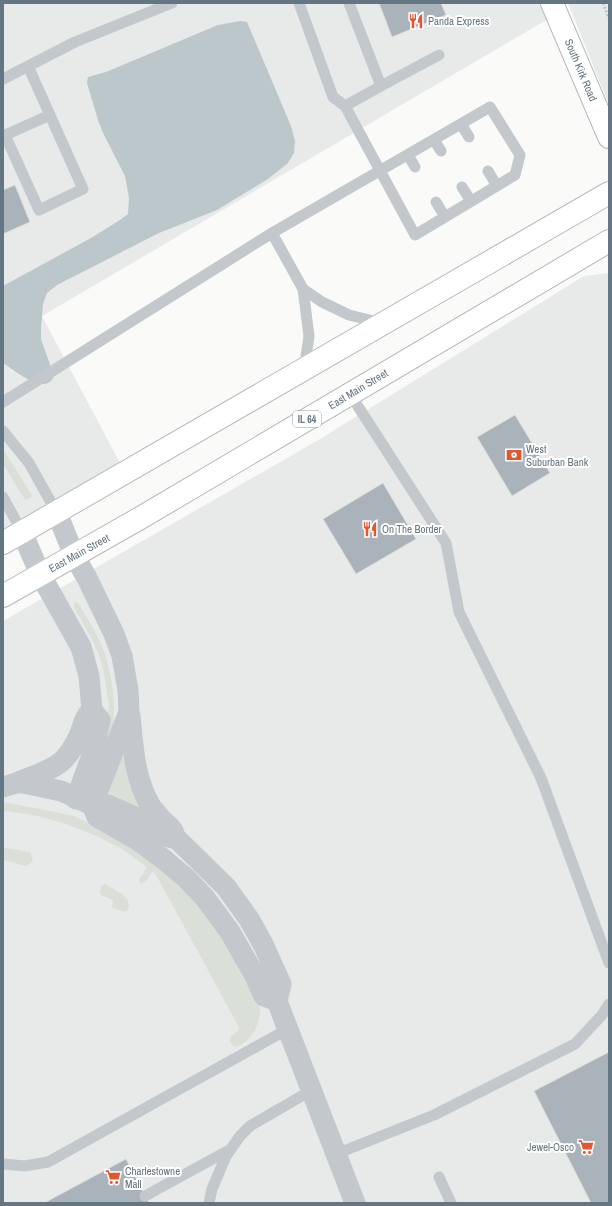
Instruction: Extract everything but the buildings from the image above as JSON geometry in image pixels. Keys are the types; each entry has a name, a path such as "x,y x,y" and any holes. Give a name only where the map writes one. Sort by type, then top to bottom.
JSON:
{"main road":[{"name":"South Kirk Road","path":"552,3 609,137"},
{"path":"12,538 609,193"},
{"name":"East Main Street","path":"3,596 142,517 609,241"}],"street":[{"path":"57,512 74,555 88,580 114,634 119,648 126,674 134,756 138,777 144,793 151,807 173,830 177,839 226,887 249,918 263,944 281,984 277,1001 355,1203"},
{"path":"12,538 40,574 81,647 89,676 92,710 100,720 84,802"},
{"path":"10,785 50,768 62,761 72,749 86,716 92,710"},
{"path":"84,802 129,712"},
{"path":"10,785 61,791 84,802 108,804 135,817 169,837 177,839"},
{"path":"84,802 97,817 139,841 186,878 205,898 230,932 254,974 264,996 277,1001"}],"lane":[{"path":"3,79 75,42 172,3"},
{"path":"3,402 272,234 380,171 434,140 490,107 520,155 515,175 415,235 380,171 345,106 333,97 299,3"},
{"path":"349,3 381,86"},
{"path":"345,106 439,55"},
{"path":"28,66 50,115 83,189 39,210 4,136 50,115"},
{"path":"461,124 469,137"},
{"path":"434,140 441,151"},
{"path":"408,155 415,167"},
{"path":"488,171 497,186"},
{"path":"462,187 471,201"},
{"path":"436,202 445,217"},
{"path":"272,234 303,289 309,336 304,370"},
{"path":"303,289 322,302 349,315 384,323"},
{"path":"350,394 446,543 459,612 541,778 609,963"},
{"path":"3,431 29,463 57,512"},
{"path":"3,497 12,538"},
{"path":"336,1154 434,1115 575,1044 602,1015 609,1004"},
{"path":"3,1164 25,1166 48,1162 288,1029"},
{"path":"209,1203 212,1189 226,1156 240,1136 250,1126 312,1090"},
{"path":"145,1196 231,1149"},
{"path":"439,1177 451,1203"}],"path":[{"path":"602,3 609,19"}],"shaded area":[{"path":"3,3 541,3 548,19 42,316 121,465 3,531"},
{"path":"568,3 609,3 609,105"},
{"path":"241,21 247,22 291,126 295,141 294,153 288,163 268,179 217,210 159,233 57,285 47,293 43,304 41,329 41,339 54,376 51,381 46,384 40,384 33,382 19,374 3,363 3,286 91,238 128,214 129,198 125,176 98,120 87,83 88,77 106,72 218,25"},
{"name":"Charlestowne Mall","path":"609,273 609,1203 3,1203 3,621 320,439 584,276"},
{"path":"3,449 32,496 26,500 3,464"},
{"path":"76,602 101,643 109,669 113,690 114,712 107,757 109,704 102,663 93,641 74,607"},
{"path":"120,752 126,758 152,818 106,797"},
{"path":"3,802 74,816 101,829 175,876 212,918 256,997 260,1007 260,1015 254,1032 250,1037 236,1047 233,1046 230,1041 230,1037 240,1029 155,873 152,872 147,880 141,884 139,879 147,868 122,849 94,835 49,819 34,815 3,811"},
{"path":"5,848 30,852 33,860 25,866 4,860 3,849"},
{"path":"105,884 127,899 129,907 126,912 112,908 113,900 101,895 100,891 102,885"}],"place":[{"name":"Panda Express","path":"416,21"},
{"name":"West Suburban Bank","path":"514,455"},
{"name":"On The Border","path":"370,529"},
{"name":"Jewel-Osco","path":"586,1147"},
{"name":"Charlestowne Mall","path":"113,1177"}]}
